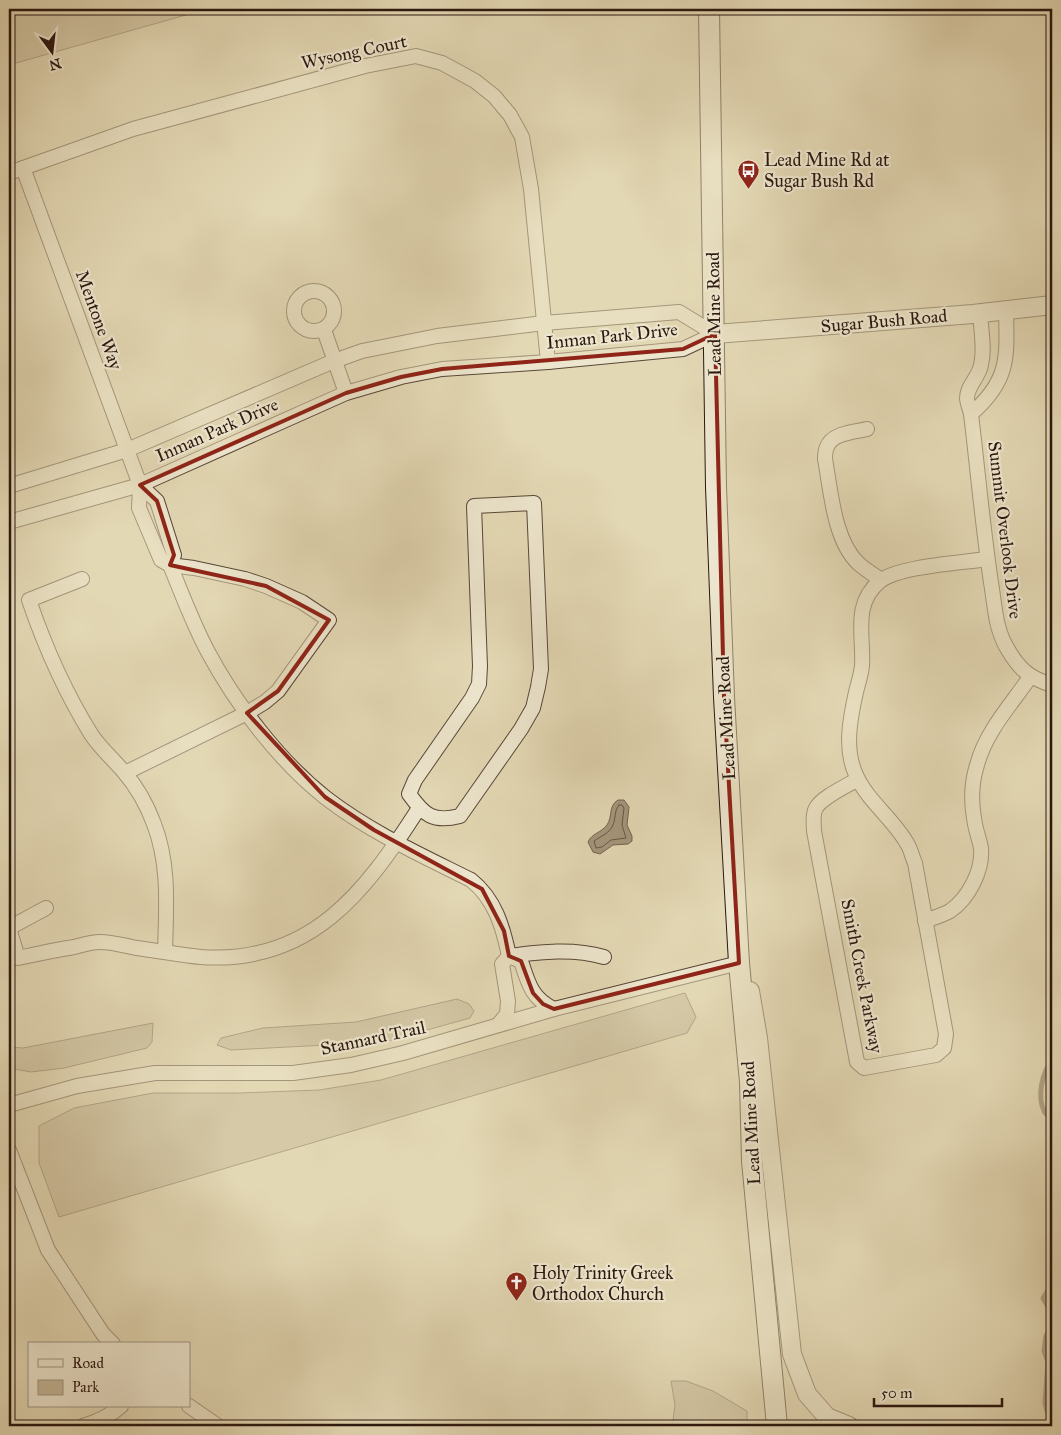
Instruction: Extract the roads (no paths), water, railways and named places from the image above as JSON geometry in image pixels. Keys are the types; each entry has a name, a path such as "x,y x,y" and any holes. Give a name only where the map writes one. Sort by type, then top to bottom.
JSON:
{"main road":[{"name":"Lead Mine Road","path":"709,9 716,487 724,688 739,963 750,1082 752,1162 777,1426"}],"street":[{"name":"Wysong Court","path":"9,173 133,129 366,66 416,56 442,63 475,80 494,96 510,115 522,138 531,188 548,362"},
{"name":"Mentone Way","path":"23,168 140,485"},
{"name":"Sugar Bush Road","path":"714,334 980,313 1052,305"},
{"path":"971,414 986,401 1003,371 1007,354 1006,310"},
{"name":"Inman Park Drive","path":"9,486 127,450 334,361 362,351 410,340 544,323 680,312 714,334"},
{"name":"Summit Overlook Drive","path":"980,313 982,366 970,388 967,398 971,414 987,559 998,626 1006,646 1018,664 1030,677 1052,685"},
{"path":"324,330 346,392"},
{"name":"Inman Park Drive","path":"9,522 140,485 346,392 400,377 442,369 548,362 682,349 714,334"},
{"path":"867,429 852,432 832,440 826,448 825,460 839,531 846,548 858,563 881,580 913,569 987,559"},
{"path":"140,485 157,502 174,555 170,565 208,652 247,714 276,749 325,797 367,826 471,880 482,889 490,901 504,932 509,956"},
{"path":"125,773 247,714 265,702 278,690 330,620 302,602 266,586 229,575 170,565 161,560 142,519 139,508 140,485"},
{"path":"534,503 541,669 533,708 521,729 460,816 445,820 432,817 419,808 409,794 415,780 472,698 479,684 480,666 474,506 534,503"},
{"path":"82,579 28,600 44,644 79,714 92,736 125,773 142,798 154,824 160,842 166,888 165,952"},
{"name":"Smith Creek Parkway","path":"858,779 821,802 813,818 814,832 857,1062 864,1068 936,1055 944,1048 946,1034 914,863 908,845 865,792 858,779 850,752 849,732 862,667 860,628 862,608 869,591 881,580"},
{"path":"925,922 950,910 969,892 978,872 981,849 974,818 972,790 976,765 985,742 1030,677"},
{"path":"46,908 9,928 18,958 98,942 200,957 231,958 282,946 310,933 331,918 356,894 397,843 419,808"},
{"path":"736,907 758,1038 792,1354 807,1394 827,1416 849,1426"},
{"path":"498,1025 507,1014 508,1001 502,964 509,956 579,951 604,957"},
{"path":"509,956 521,961 533,993 543,1004 554,1009"},
{"name":"Stannard Trail","path":"9,1105 77,1086 155,1073 237,1074 293,1072 351,1065 554,1009 739,963"},
{"path":"9,1150 48,1250 110,1342"},
{"path":"190,1407 218,1426"},
{"path":"83,1426 100,1420 119,1408"}],"water":[{"path":"618,800 624,800 629,807 627,825 632,841 628,844 613,845 600,854 593,852 588,842 607,825 613,805"}],"waterway":[{"path":"1052,1060 1043,1078 1041,1092 1044,1111 1052,1120"},
{"path":"1052,1284 1043,1298 1052,1314"},
{"path":"1048,1426 1049,1418 1045,1403 1048,1362 1044,1351 1046,1336 1052,1326"}],"place":[{"name":"Lead Mine Rd at Sugar Bush Rd","path":"748,189"},
{"name":"Holy Trinity Greek Orthodox Church","path":"516,1302"}]}
